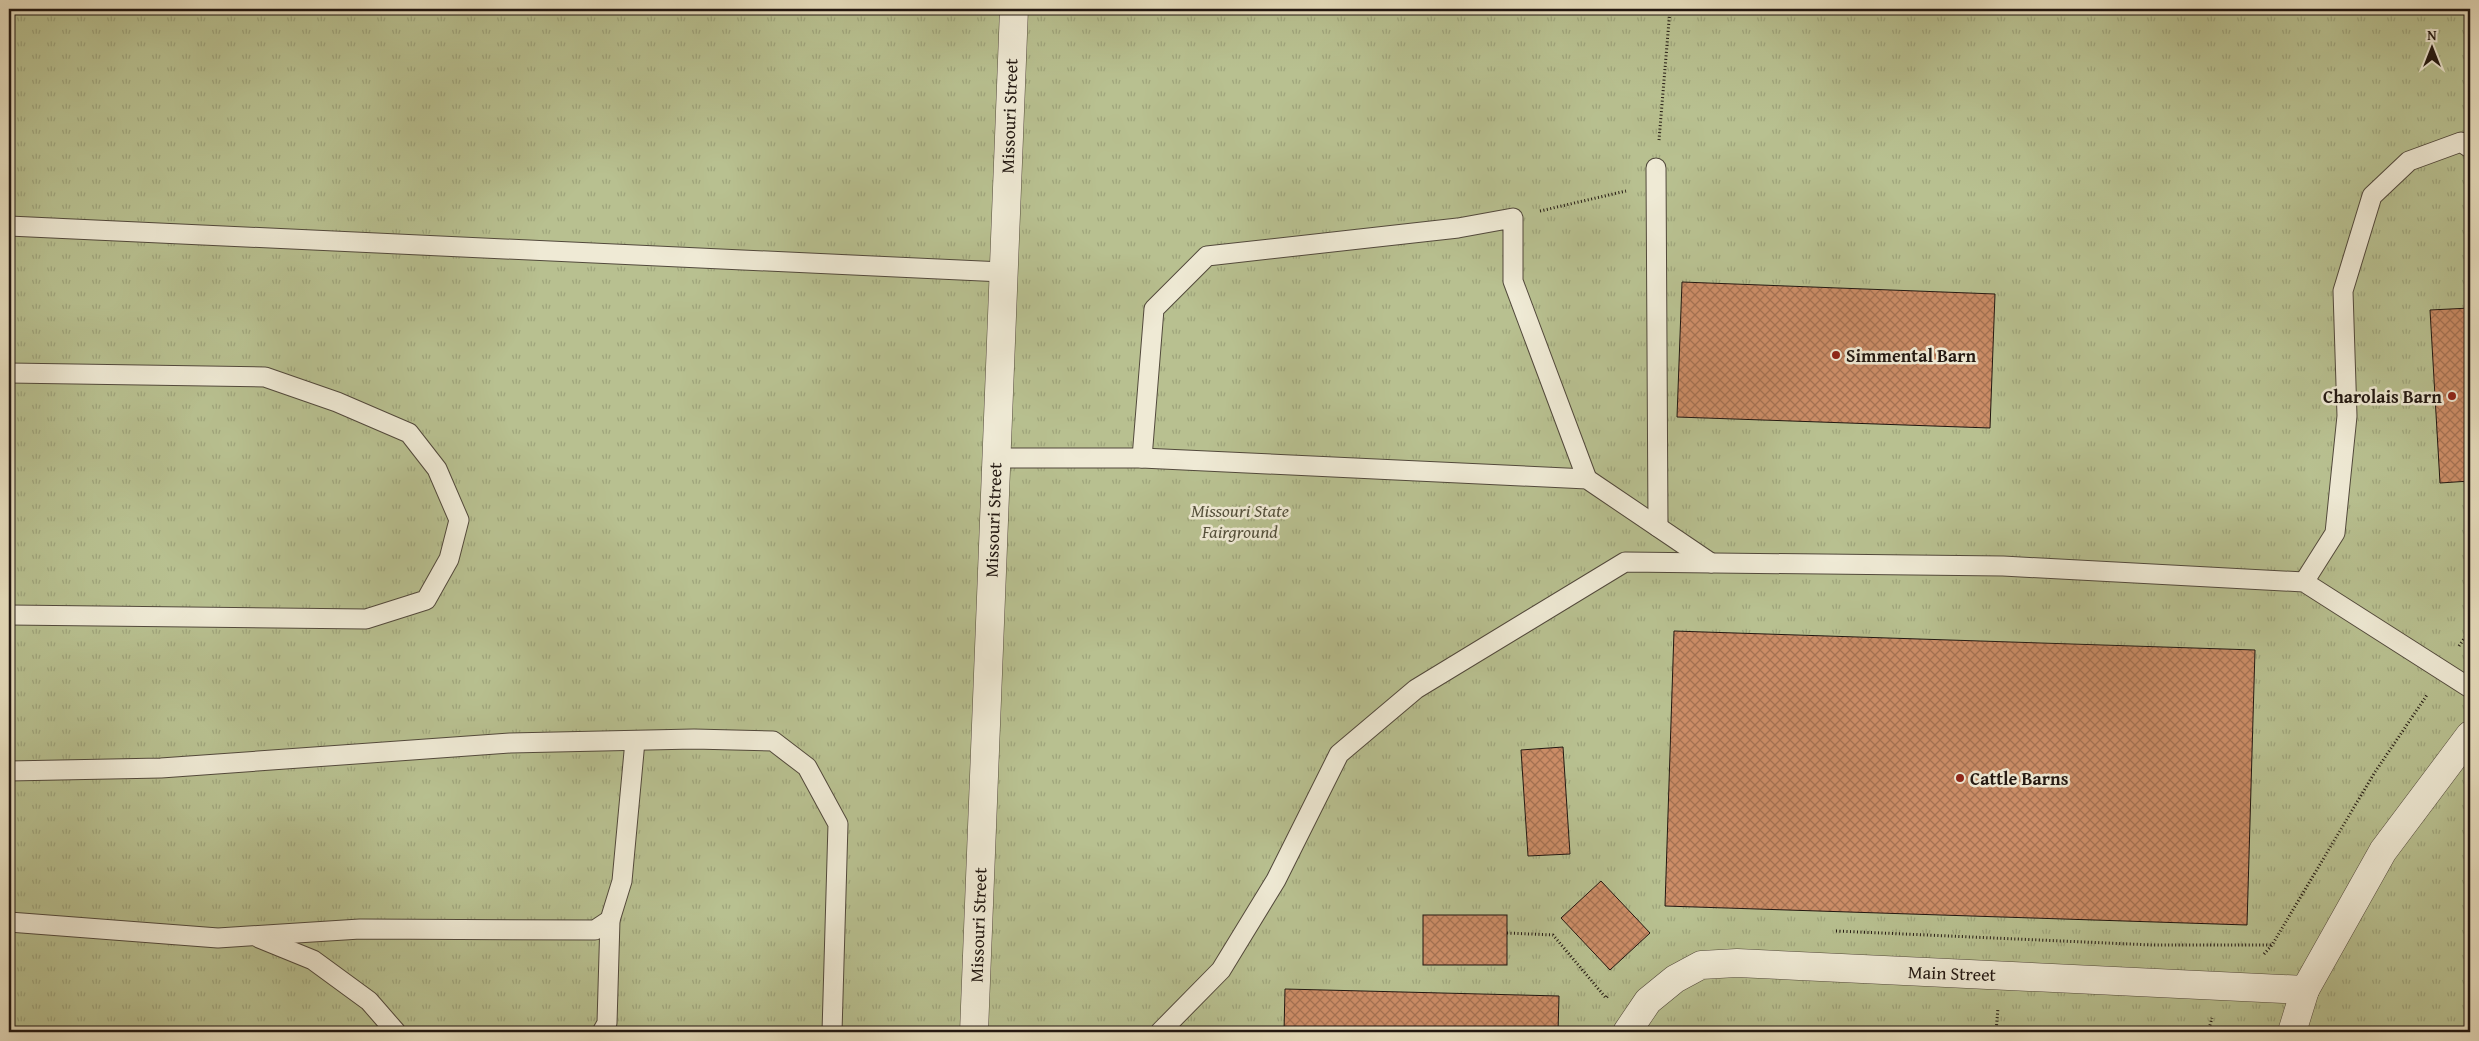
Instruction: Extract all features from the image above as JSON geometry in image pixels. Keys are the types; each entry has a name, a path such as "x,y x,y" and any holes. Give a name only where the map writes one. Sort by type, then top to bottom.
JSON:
{"street":[{"name":"Missouri Street","path":"974,1032 1014,9"},
{"path":"2292,1032 2305,990 2384,851 2470,734"},
{"name":"Main Street","path":"1627,1032 1648,1001 1674,979 1701,965 1737,963 2305,990"}],"lane":[{"path":"2304,582 2335,533 2347,416 2343,291 2372,196 2410,162 2462,142 2470,148"},
{"path":"1656,168 1658,527"},
{"path":"1142,458 1154,309 1207,256 1458,228 1513,218 1513,281 1587,479"},
{"path":"9,226 1003,272"},
{"path":"9,374 265,377 337,402 409,433 437,470 459,520 449,559 426,600 366,619 9,615"},
{"path":"996,458 1142,458 1587,479 1711,563"},
{"path":"1160,1032 1221,970 1276,880 1339,754 1416,689 1626,562 2003,566 2304,582 2470,688"},
{"path":"9,771 161,768 510,743 694,739 773,740 807,767 838,824 832,1032"},
{"path":"602,1032 607,1023 610,920 622,881 635,740"},
{"path":"9,922 218,938 360,929 595,930 610,920"},
{"path":"253,936 313,960 369,1001 396,1032"}],"path":[{"path":"1513,218 1646,186 1656,168 1670,9"},
{"path":"2272,945 2375,772 2470,630"}],"green space":[{"name":"Missouri State Fairground","path":"9,9 2470,9 2470,1032 9,1032"}],"building":[{"name":"Simmental Barn","path":"1682,282 1995,294 1990,428 1677,417"},
{"name":"Charolais Barn","path":"2470,308 2470,481 2440,483 2430,310"},
{"name":"Cattle Barns","path":"1674,631 2255,650 2247,925 1665,906"},
{"path":"1563,747 1570,854 1528,856 1521,750"},
{"path":"1601,881 1650,933 1610,970 1561,918"},
{"path":"1423,915 1507,915 1507,965 1423,965"},
{"path":"1285,989 1559,996 1558,1032 1284,1032"}],"place":[{"name":"Simmental Barn","path":"1836,355"},
{"name":"Charolais Barn","path":"2452,396"},
{"name":"Cattle Barns","path":"1960,778"}]}
